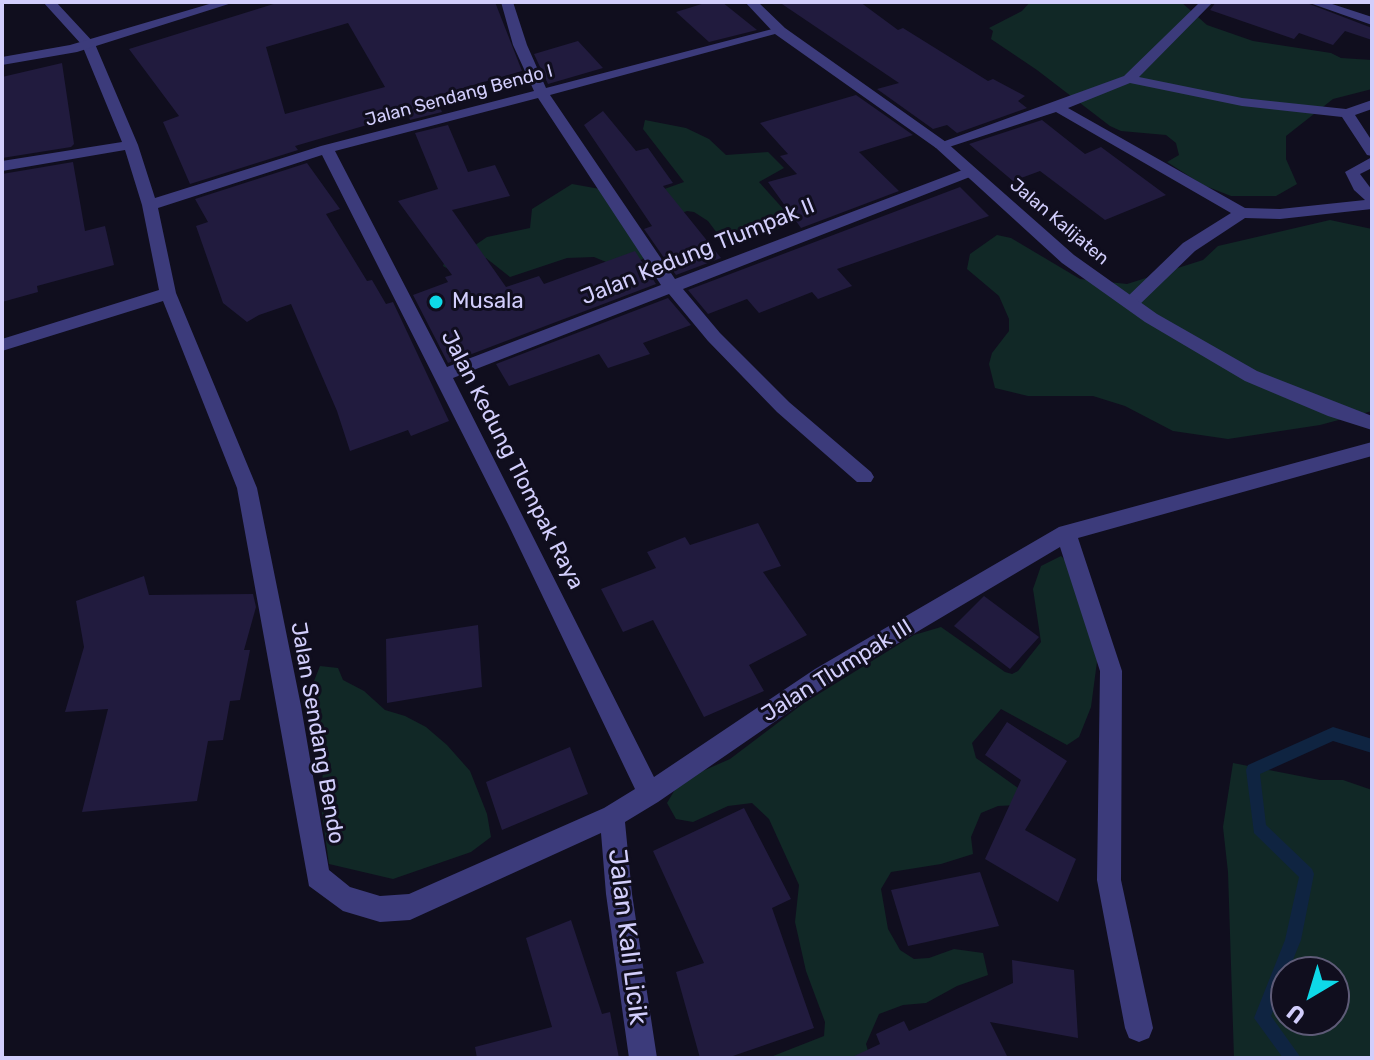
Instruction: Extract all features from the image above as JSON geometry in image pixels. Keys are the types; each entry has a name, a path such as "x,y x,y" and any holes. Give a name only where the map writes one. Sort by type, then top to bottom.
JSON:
{"street":[{"name":"Jalan Sendang Bendo","path":"49,2 88,44 131,145 150,205 168,293 247,488 290,706 318,877 343,898 380,909 410,907 612,816"},
{"path":"2,61 88,44 229,2"},
{"path":"507,2 520,45 542,93 670,285 714,337 783,407 864,477"},
{"name":"Jalan Kalijaten","path":"751,2 780,31 941,145 1068,259 1131,303 1251,376 1334,411 1372,423"},
{"path":"941,145 1057,107 1129,79 1207,2"},
{"path":"1313,2 1372,21"},
{"name":"Jalan Sendang Bendo I","path":"150,205 326,149 780,31"},
{"path":"1129,79 1242,102 1347,113 1372,104"},
{"path":"1057,107 1242,213 1280,214 1372,201"},
{"path":"1347,113 1372,152"},
{"path":"2,166 131,145"},
{"name":"Jalan Kedung Tlompak Raya","path":"326,149 518,523 650,794"},
{"path":"1372,162 1352,172 1359,187 1372,201"},
{"name":"Jalan Kedung Tlumpak II","path":"443,375 970,172"},
{"path":"1131,303 1199,239 1242,213"},
{"path":"2,345 168,293"},
{"name":"Jalan Tlumpak III","path":"612,816 650,794 823,676 1066,533 1372,449"},
{"path":"1066,533 1111,671 1109,880 1139,1028"},
{"name":"Jalan Kali Licik","path":"612,816 619,894 643,1058"}],"green space":[{"path":"1030,2 1181,2 1207,25 1253,41 1331,53 1341,58 1372,60 1372,89 1333,99 1286,136 1286,159 1297,184 1276,196 1231,196 1203,185 1167,162 1179,155 1176,143 1166,135 1121,131 1110,126 991,39 993,31 989,28 1022,11"},
{"path":"645,120 686,128 709,139 726,155 768,152 784,168 759,182 794,221 733,244 720,237 708,221 694,212 679,214 656,192 684,182 643,129"},
{"path":"572,184 600,189 646,257 631,266 611,264 594,257 567,258 510,277 486,258 450,270 443,266 446,258 471,248 487,237 530,228 532,209"},
{"path":"1330,220 1372,229 1372,411 1320,425 1228,439 1173,431 1125,406 1093,396 1028,396 995,388 989,364 992,353 1009,331 1009,319 999,296 967,269 970,254 997,235 1011,238 1080,279 1127,284 1203,260 1218,246"},
{"path":"1061,556 1069,564 1098,654 1091,707 1079,737 1067,745 1001,709 972,743 976,758 1025,793 1017,805 998,806 981,813 971,837 973,854 941,864 891,872 881,889 888,929 900,950 914,959 929,958 954,949 983,953 988,975 957,986 926,1003 903,1005 879,1014 866,1044 870,1058 768,1058 824,1036 825,1022 806,971 795,922 799,885 769,819 752,803 728,806 693,822 676,819 667,803 680,781 730,759 804,703 914,635 941,627 1005,672 1012,674 1018,671 1041,642 1033,589 1041,566"},
{"path":"320,666 338,668 343,680 364,691 385,710 426,727 447,745 470,771 487,814 491,837 471,852 393,879 329,864 320,799 325,755 313,706 314,681"},
{"path":"1233,763 1320,780 1343,780 1372,790 1372,1058 1234,1058 1228,872 1223,827"}],"building":[{"path":"280,2 495,2 522,71 435,96 442,112 410,120 408,113 295,146 298,150 190,184 163,122 179,116 129,49","holes":["348,23 385,87 285,114 266,47"]},
{"path":"708,2 722,2 757,30 709,42 676,12"},
{"path":"779,2 860,2 898,30 903,28 988,81 993,79 1025,96 1018,101 1027,108 957,133 947,125 933,129 877,89 899,83"},
{"path":"1216,2 1304,2 1372,28 1372,40 1345,31 1333,45 1299,33 1294,39 1210,10"},
{"path":"578,41 603,68 548,84 534,54"},
{"path":"62,63 74,144 2,158 2,77"},
{"path":"856,95 913,135 859,152 899,191 801,228 768,182 797,174 780,156 788,154 760,123"},
{"path":"603,111 636,151 648,148 673,183 663,186 721,258 676,275 644,229 652,226 584,125"},
{"path":"1042,120 1085,154 1101,147 1166,195 1105,220 1040,171 1013,181 969,144"},
{"path":"448,125 468,172 495,165 510,196 452,210 506,287 539,276 544,284 635,251 656,284 448,363 413,295 448,282 445,277 452,275 398,201 438,189 415,133"},
{"path":"73,162 85,231 105,226 114,265 37,286 38,292 2,302 2,174"},
{"path":"307,163 340,209 326,214 367,281 372,280 386,304 393,302 449,421 411,436 408,430 350,451 337,411 291,304 247,322 223,303 196,226 208,222 195,199"},
{"path":"960,187 989,216 837,269 852,286 818,299 812,292 759,313 747,299 708,314 688,290"},
{"path":"668,298 691,325 643,343 650,354 608,368 599,354 509,386 496,364"},
{"path":"758,523 781,566 763,572 807,635 749,665 764,691 704,717 653,620 623,632 601,589 656,568 647,552 685,537 690,545"},
{"path":"144,576 149,595 253,594 256,607 244,650 250,650 240,700 230,701 223,740 208,741 197,801 82,812 108,709 65,712 84,647 76,601"},
{"path":"984,596 1039,637 1010,669 954,626"},
{"path":"478,625 482,687 387,703 386,639"},
{"path":"1007,722 1067,761 1025,830 1076,859 1058,902 985,859 1021,780 985,755"},
{"path":"570,747 588,794 502,830 486,782"},
{"path":"744,808 791,899 772,908 814,1028 727,1058 700,1058 676,972 704,963 653,851"},
{"path":"980,872 999,926 908,946 891,890"},
{"path":"571,920 602,1014 610,1012 619,1058 477,1058 475,1047 552,1027 526,938"},
{"path":"1012,960 1074,970 1078,1038 990,1022 1008,1058 850,1058 880,1044 876,1034 904,1021 909,1031 1013,983"}],"waterway":[{"path":"1293,1058 1262,1018 1293,940 1307,874 1259,828 1253,770 1333,734 1372,746"}],"place":[{"name":"Musala","path":"436,302"}]}
